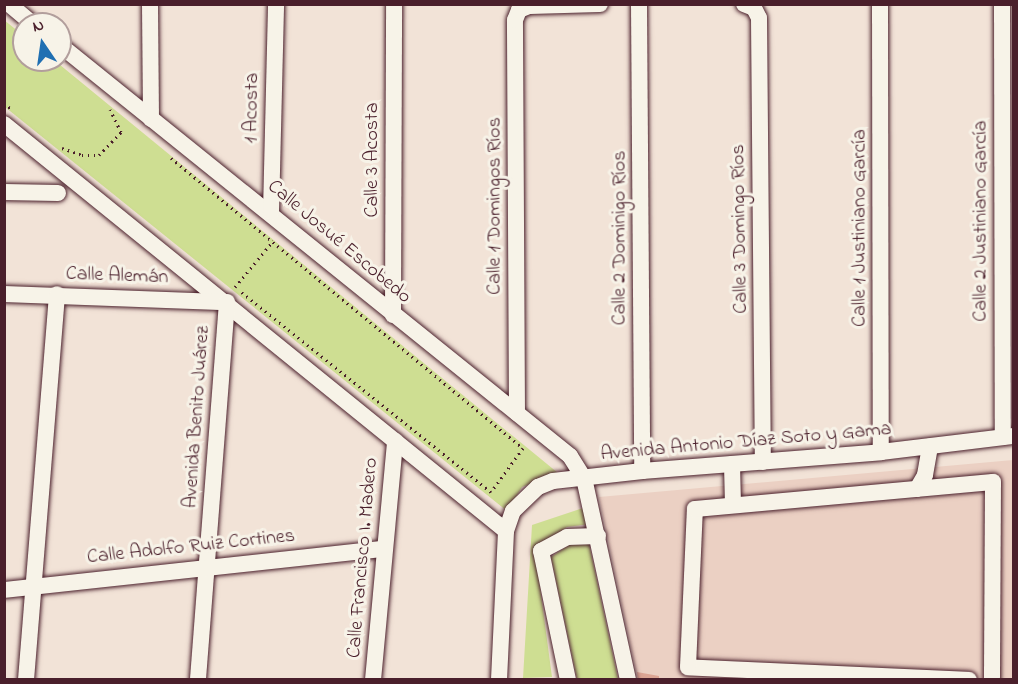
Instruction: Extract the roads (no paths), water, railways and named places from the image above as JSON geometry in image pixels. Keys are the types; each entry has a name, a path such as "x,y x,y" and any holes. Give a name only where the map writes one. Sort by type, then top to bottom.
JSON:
{"street":[{"path":"150,4 151,119"},
{"name":"1 Acosta","path":"271,212 276,4"},
{"name":"Calle 3 Acosta","path":"393,315 394,4"},
{"path":"529,6 600,4"},
{"name":"Calle 2 Dominigo Ríos","path":"639,4 642,471"},
{"name":"Calle 3 Domingo Ríos","path":"744,4 754,8 759,18 763,462"},
{"name":"Calle 1 Justiniano García","path":"880,4 881,452"},
{"name":"Calle 2 Justiniano García","path":"1002,4 1008,437"},
{"name":"Calle 1 Domingos Ríos","path":"517,413 515,20 519,10 529,6"},
{"name":"Calle Josué Escobedo","path":"72,55 286,224 393,315 570,456 584,478"},
{"path":"9,117 231,294 395,441 506,531 499,680"},
{"path":"4,192 58,193"},
{"name":"Calle Alemán","path":"4,294 231,294"},
{"path":"26,680 57,294"},
{"name":"Avenida Benito Juárez","path":"198,680 206,565 231,294"},
{"name":"Avenida Antonio Díaz Soto y Gama","path":"506,531 526,495 553,481 642,471 881,452 1008,437"},
{"name":"Calle Francisco I. Madero","path":"373,680 383,549 395,441"},
{"path":"918,489 925,475 930,446"},
{"path":"732,464 733,505"},
{"path":"584,478 628,680"},
{"path":"969,680 688,667 695,509 993,482 992,680"},
{"path":"568,680 541,551 567,537 598,536"},
{"name":"Calle Adolfo Ruiz Cortines","path":"4,590 206,565 383,549"}]}
